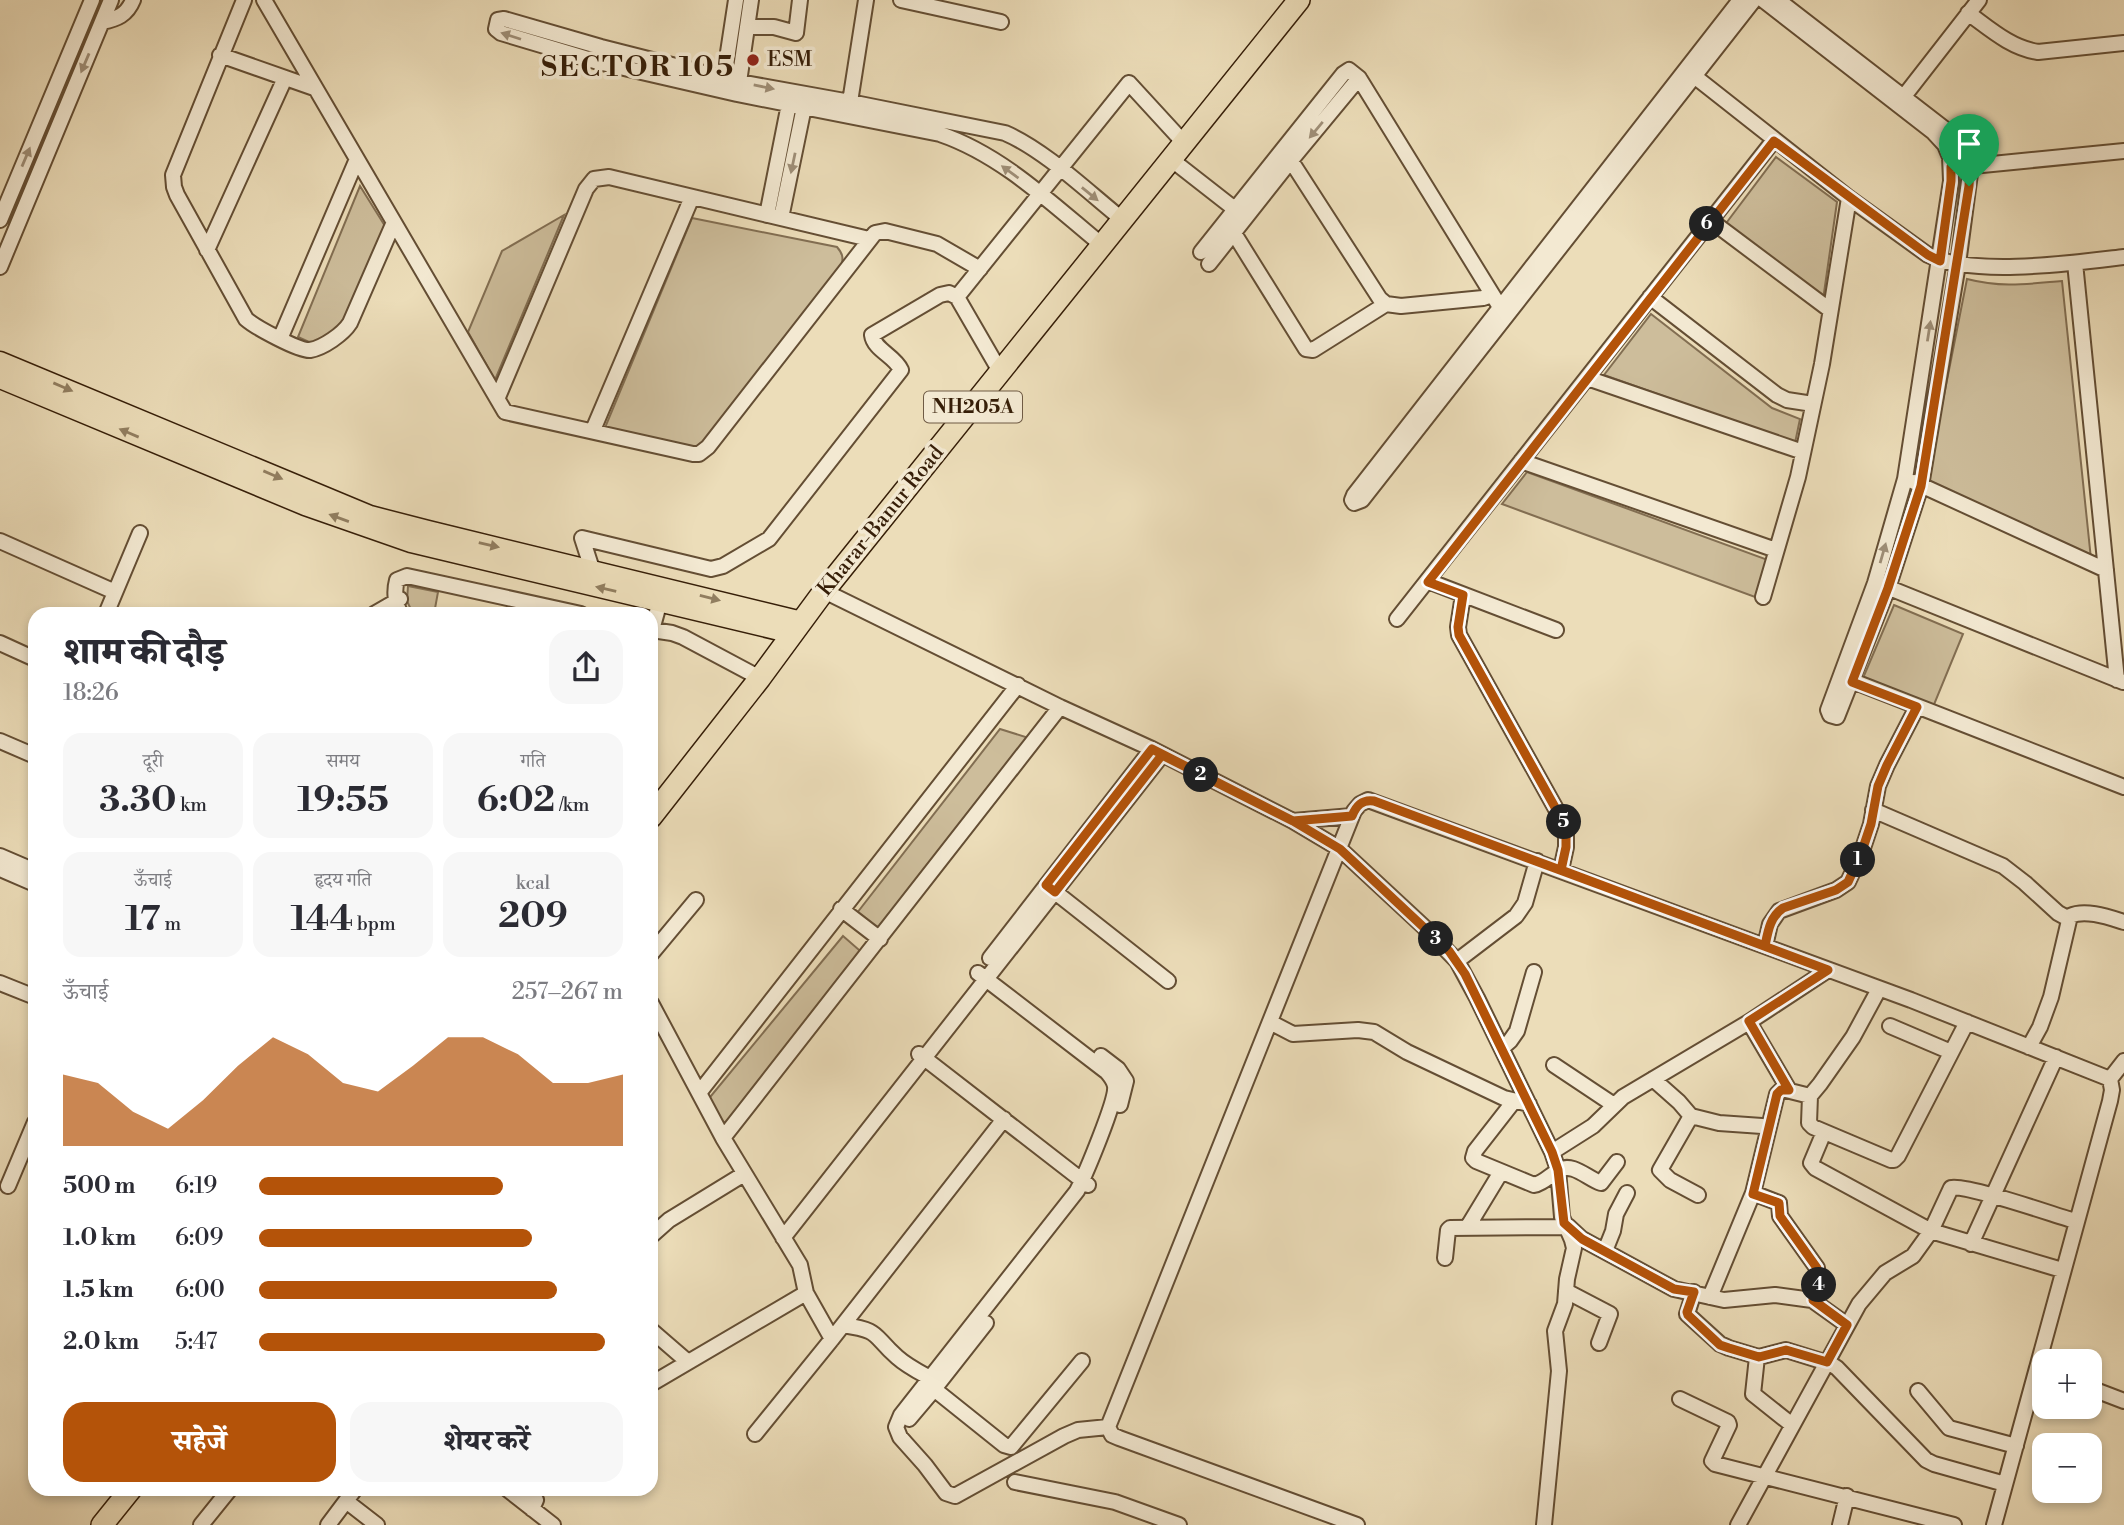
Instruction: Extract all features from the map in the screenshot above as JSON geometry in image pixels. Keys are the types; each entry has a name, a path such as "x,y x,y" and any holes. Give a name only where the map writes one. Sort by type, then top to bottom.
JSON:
{"highway":[{"name":"Kharar-Banur Road","path":"658,808 824,591 1299,0"},
{"path":"102,1525 125,1496"}],"main road":[{"path":"0,361 370,514 592,569 797,627"},
{"path":"0,379 305,506 398,538 660,601 797,627"}],"street":[{"path":"0,220 92,0"},
{"path":"0,267 111,0"},
{"path":"102,22 123,15 130,9 133,0"},
{"path":"244,0 173,175 173,182 177,195 246,319 259,329 307,350 317,348 347,329 394,222"},
{"path":"264,0 505,412 693,454 703,451 875,233 885,231 927,241 949,250 981,269"},
{"path":"728,83 736,0"},
{"path":"728,83 747,27 751,0"},
{"path":"747,27 774,27 796,33 800,0"},
{"path":"850,102 866,0"},
{"path":"901,0 1001,22"},
{"path":"1740,0 1690,73 1441,391 1354,495 1354,503 1362,500 1441,391 1496,301 1690,73 1754,0"},
{"path":"1763,0 1900,101 1954,136 1969,156 1958,264 1921,485 1846,679 2124,787"},
{"path":"1778,0 1900,101 1945,145 1950,157 1951,181 1940,261 1905,477 1882,585"},
{"path":"1900,101 1979,0"},
{"path":"1968,13 2008,42 2024,50 2038,52 2124,43"},
{"path":"1102,245 1039,194 981,152 956,139 789,104 728,83 504,19 498,20 496,26 501,33 598,62 728,83 850,102 1005,133 1031,147 1123,220"},
{"path":"598,62 601,47"},
{"path":"220,55 314,88"},
{"path":"1205,258 1288,155 1345,72 1352,71 1359,78 1496,301"},
{"path":"1690,73 1849,198 1940,261 2005,266 2075,263 2124,257"},
{"path":"207,250 285,78"},
{"path":"957,296 1129,83 1178,152 1233,222 1306,349 1313,350 1386,304 1401,306 1483,298 1496,301"},
{"path":"766,215 789,104"},
{"path":"781,218 804,107"},
{"path":"1397,619 1774,141"},
{"path":"1951,167 2124,151"},
{"path":"1233,222 1288,155"},
{"path":"1288,155 1386,304"},
{"path":"280,338 357,159"},
{"path":"498,397 589,183 600,177 869,239"},
{"path":"593,430 692,197"},
{"path":"1763,597 1791,503 1822,364 1849,198"},
{"path":"1710,220 1830,310"},
{"path":"1882,585 2121,681 2106,570 2075,263"},
{"path":"592,569 582,538 711,569 723,566 762,545 778,529 901,370 899,364 873,342 872,335 940,295 949,293 957,296 1001,373"},
{"path":"1650,297 1777,395 1787,400 1812,404"},
{"path":"1587,378 1803,452"},
{"path":"1521,461 1776,550"},
{"path":"1905,477 2106,570"},
{"path":"109,607 141,533"},
{"path":"0,541 115,592"},
{"path":"398,603 397,579 407,576 549,607"},
{"path":"1428,582 1556,630"},
{"path":"824,591 1293,821 1340,849 1457,961 1502,1048 1521,1102 1552,1152 1558,1170 1565,1225 1574,1248 1565,1304 1555,1331 1559,1383 1544,1525"},
{"path":"1463,595 1459,635 1566,827 1566,847 1561,870"},
{"path":"658,607 660,601"},
{"path":"658,631 672,632 683,637 760,678"},
{"path":"0,643 28,656"},
{"path":"699,1093 1018,685"},
{"path":"723,1138 1060,707"},
{"path":"1765,946 1770,924 1779,911 1836,890 1848,882 1871,824 1878,786 1917,707"},
{"path":"0,741 28,753"},
{"path":"781,1234 1157,752"},
{"path":"1108,1427 1352,816 1363,801 1374,801 1967,1021 2110,1079"},
{"path":"1873,810 2003,866 2058,913 2069,919"},
{"path":"1293,821 1352,816"},
{"path":"0,856 28,868"},
{"path":"1457,961 1516,916 1525,903 1537,861"},
{"path":"0,869 28,881"},
{"path":"1051,889 1168,981"},
{"path":"658,946 696,900"},
{"path":"841,909 880,939"},
{"path":"2029,1047 2051,997 2071,915 2109,917 2124,922"},
{"path":"1552,1152 1593,1126 1623,1097 1828,970"},
{"path":"985,972 1118,1069 1126,1081 1124,1094 1077,1205 932,1384 901,1415 897,1423 897,1433 936,1482 950,1495 960,1494 1064,1436 1078,1430 1108,1427"},
{"path":"1502,1048 1517,1031 1534,972"},
{"path":"0,983 28,995"},
{"path":"1878,989 1853,1037 1810,1096 1809,1124 1891,1160 1896,1159 1967,1021"},
{"path":"658,1016 723,1138 803,1272 806,1293 832,1339"},
{"path":"1749,1021 1789,1090"},
{"path":"1270,1022 1293,1034 1358,1030 1374,1032 1407,1052 1521,1102"},
{"path":"1890,1026 1951,1052"},
{"path":"920,1055 1086,1183"},
{"path":"1971,1244 2056,1057"},
{"path":"2045,1349 2062,1270 2111,1094 2110,1079 2124,1061"},
{"path":"1554,1065 1614,1105"},
{"path":"1653,1079 1691,1116 1719,1123 1762,1126 1768,1129"},
{"path":"1710,1297 1753,1194 1777,1094 1781,1090 1789,1090 1810,1096"},
{"path":"1521,1102 1473,1155 1476,1161 1534,1185 1542,1183 1558,1170 1572,1168 1601,1183 1617,1162"},
{"path":"1691,1116 1660,1170 1670,1180 1698,1195"},
{"path":"755,1434 1004,1119"},
{"path":"1824,1132 1811,1163 1813,1167 1931,1231 2062,1270"},
{"path":"8,1186 28,1139"},
{"path":"1467,1228 1501,1172"},
{"path":"658,1230 669,1220 744,1174"},
{"path":"1738,1525 1859,1304 1883,1275 1910,1259 1931,1231 1951,1188 1957,1187 1992,1196 2075,1221"},
{"path":"1605,1251 1613,1231 1616,1213 1627,1193"},
{"path":"1753,1194 1779,1203 1780,1216 1817,1268 1819,1285 1817,1297 1813,1300"},
{"path":"1445,1258 1448,1230 1454,1227 1565,1225 1582,1239 1674,1289 1729,1300 1775,1296 1813,1300 1847,1325"},
{"path":"1566,1292 1610,1314 1599,1343"},
{"path":"1694,1292 1688,1315 1720,1345 1757,1357 1786,1350 1827,1362 1838,1368 1926,1460 2006,1484"},
{"path":"658,1380 806,1293"},
{"path":"843,1325 866,1328 873,1332 897,1358 1004,1445 1011,1447 1082,1361"},
{"path":"658,1336 688,1362"},
{"path":"1757,1357 1753,1394 1792,1425"},
{"path":"1918,1391 1949,1428 2016,1446"},
{"path":"2102,1393 2124,1401"},
{"path":"1994,1525 2032,1395"},
{"path":"1680,1399 1728,1422 1713,1463 1954,1525"},
{"path":"1108,1427 1112,1434 1119,1438 1357,1525"},
{"path":"1015,1482 1115,1502 1179,1525"},
{"path":"201,1525 224,1496"},
{"path":"328,1525 349,1496"},
{"path":"351,1496 377,1525"},
{"path":"516,1496 547,1523"},
{"path":"532,1496 536,1500 532,1508"},
{"path":"1840,1525 1847,1496"}],"shaded area":[{"path":"1776,157 1837,202 1823,300 1724,226"},
{"path":"360,186 385,226 342,331 320,347 298,337"},
{"path":"564,215 495,380 468,332 502,251"},
{"path":"692,218 837,247 842,260 841,269 693,456 604,430"},
{"path":"1967,279 2003,284 2062,281 2091,559 1927,481"},
{"path":"1651,314 1772,408 1800,419 1795,443 1604,375"},
{"path":"1527,472 1768,560 1755,597 1502,504"},
{"path":"408,586 438,592 435,607 410,607 407,601"},
{"path":"1894,605 1963,634 1933,707 1863,678"},
{"path":"1000,729 1032,739 882,932 857,913"},
{"path":"843,936 866,956 721,1132 706,1102"}],"place":[{"name":"ESM","path":"753,60"}],"district":[{"name":"SECTOR 105","path":"638,67"}],"route":[{"path":"1969,186 1921,486 1888,588 1852,682 1917,707 1878,786 1871,824 1861,854 1843,887 1783,908 1775,914 1765,946 1374,801 1363,801 1352,816 1293,821 1162,755 1055,892 1046,885 1152,749 1293,821 1340,849 1449,951 1465,974 1552,1152 1558,1170 1564,1223 1582,1239 1674,1289 1694,1292 1688,1315 1720,1345 1757,1357 1786,1350 1827,1362 1847,1325 1813,1300 1817,1297 1819,1272 1780,1216 1779,1203 1753,1194 1777,1094 1779,1090 1789,1090 1749,1021 1828,970 1765,946 1611,888 1561,870 1566,847 1566,827 1459,635 1463,595 1428,582 1774,141 1849,198 1940,261 1951,167 1970,166 1969,186"}]}
